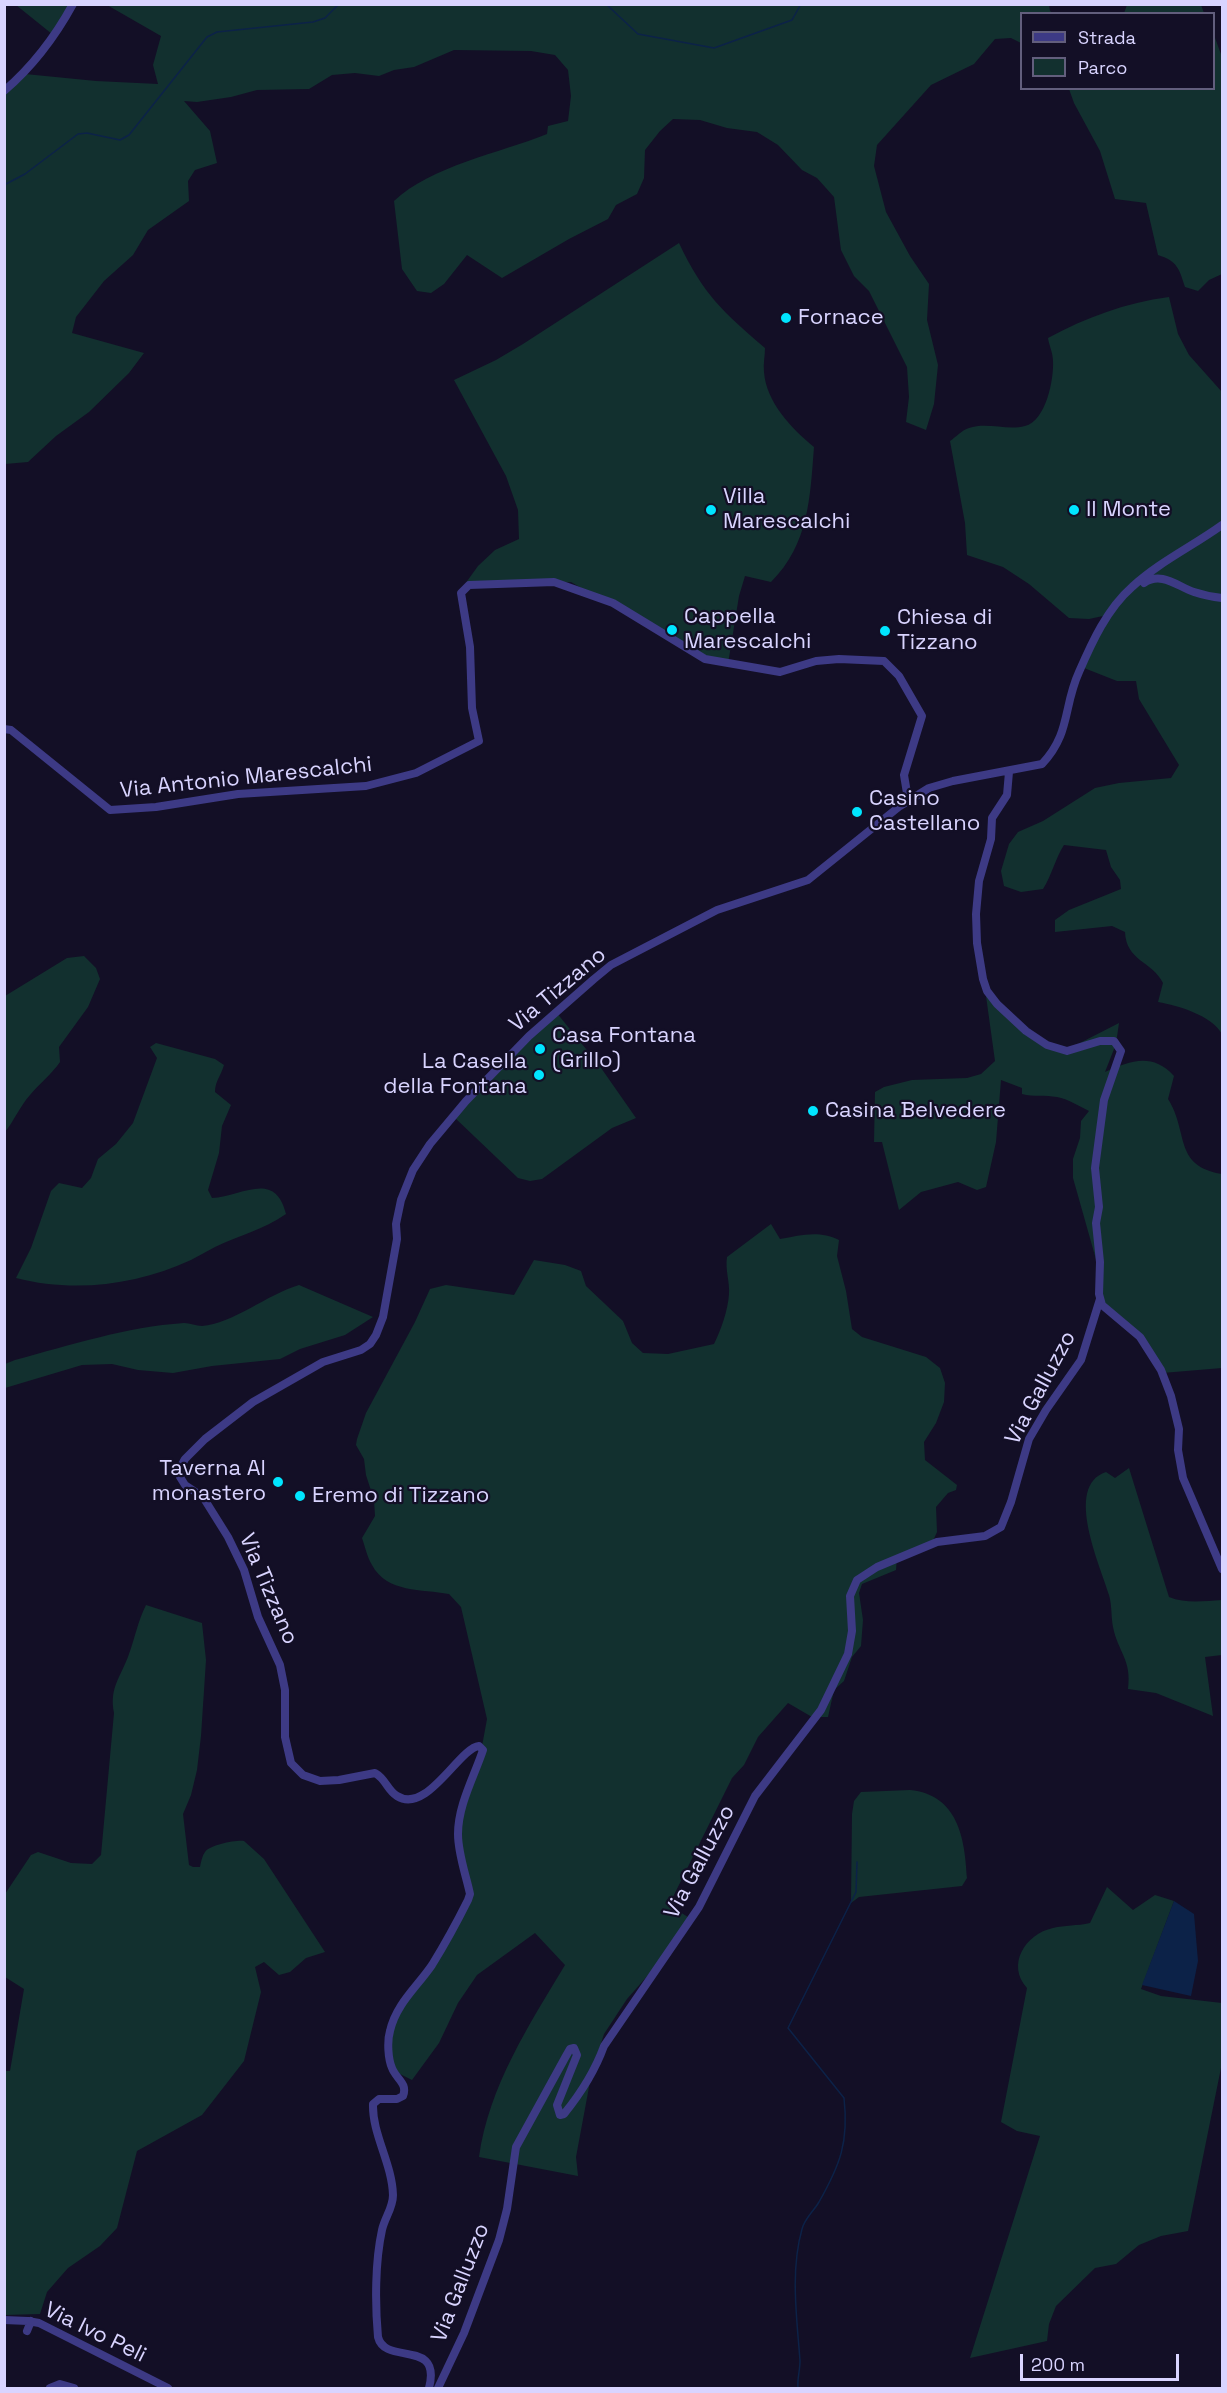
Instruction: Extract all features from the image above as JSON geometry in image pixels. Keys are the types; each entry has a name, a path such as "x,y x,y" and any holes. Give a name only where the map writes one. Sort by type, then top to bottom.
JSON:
{"street":[{"path":"4,91 21,77 60,28 73,4"},
{"path":"1112,610 1139,581 1222,525"},
{"path":"1112,610 1120,609 1143,584 1149,580 1158,579 1165,579 1208,596 1222,598"},
{"name":"Via Antonio Marescalchi","path":"4,729 11,730 110,810 156,807 238,794 366,786 383,782 416,773 479,741 472,708 470,647 461,593 470,585 554,582 613,603 705,659 780,672 816,662 839,659 884,661 899,675 922,716 904,775 909,799"},
{"name":"Via Tizzano","path":"429,2388 429,2370 426,2361 418,2355 391,2352 380,2343 378,2337 376,2298 380,2243 393,2198 391,2177 375,2120 373,2104 379,2099 403,2096 404,2085 391,2066 389,2035 391,2027 408,1993 431,1966 470,1894 461,1856 458,1827 460,1811 483,1750 479,1746 470,1748 438,1783 423,1794 412,1798 396,1796 382,1777 375,1773 324,1782 303,1775 296,1770 286,1746 285,1690 280,1665 258,1617 244,1570 232,1543 203,1497 185,1485 180,1477 180,1468 205,1439 253,1402 323,1362 361,1350 370,1344 383,1317 400,1208 413,1170 430,1144 466,1101 529,1036 611,965 717,910 808,879 909,799 929,788 953,781 1042,764 1059,742 1074,682 1102,624 1112,610"},
{"path":"1009,772 1008,795 992,818 991,839 979,881 976,914 977,943 983,979 987,991 997,1004 1026,1031 1047,1045 1067,1051 1100,1041 1114,1041 1121,1051 1104,1100 1095,1168 1099,1207 1095,1223 1100,1262 1100,1299 1102,1305 1140,1338 1161,1370 1171,1396 1179,1429 1178,1450 1183,1478 1222,1569"},
{"name":"Via Galluzzo","path":"438,2388 464,2333 498,2240 507,2210 516,2147 570,2049 574,2048 577,2055 557,2105 560,2115 564,2114 575,2101 597,2066 604,2046 699,1907 755,1796 821,1710 848,1654 852,1631 850,1596 857,1580 877,1566 937,1542 984,1536 1001,1527 1011,1502 1029,1439 1081,1360 1100,1299"},
{"name":"Via Ivo Peli","path":"4,2320 31,2321 168,2388"},
{"path":"27,2331 31,2321"},
{"path":"50,2388 60,2384 74,2388"}],"green space":[{"path":"16,5 73,5 52,34"},
{"path":"107,5 1049,5 1052,12 1020,12 1020,42 1011,38 995,39 974,64 931,85 877,145 874,166 886,212 910,256 929,284 927,320 938,365 934,404 926,430 906,422 909,397 907,367 869,291 854,276 841,250 834,197 817,178 802,170 778,145 757,132 727,128 700,120 673,119 645,150 644,178 637,194 616,205 608,219 502,278 467,255 444,284 431,293 417,291 402,269 394,201 409,189 446,169 547,134 548,126 568,121 571,96 568,70 555,55 531,51 454,50 414,67 394,70 379,76 355,73 332,75 309,89 257,90 231,97 197,102 184,101 210,131 217,163 195,170 188,181 189,201 148,230 133,255 104,281 76,317 72,333 144,353 129,373 89,412 56,436 28,462 5,464 5,90 25,74 158,84 153,65 161,36"},
{"path":"1127,5 1201,5 1204,12 1124,12"},
{"path":"1215,38 1222,57 1222,274 1209,280 1198,291 1185,287 1176,266 1158,255 1146,203 1115,199 1100,151 1069,90 1215,90"},
{"path":"679,243 697,276 715,301 765,348 764,372 770,394 789,423 814,447 809,502 800,536 784,567 771,582 745,576 739,596 728,664 677,644 571,582 540,585 465,584 478,566 495,550 519,539 518,510 506,476 454,380 523,344"},
{"path":"1169,297 1178,334 1189,355 1222,392 1222,1034 1217,1027 1202,1017 1185,1009 1158,1002 1163,983 1153,970 1130,949 1126,942 1125,932 1112,926 1055,932 1055,920 1069,910 1121,889 1120,880 1111,867 1106,850 1064,845 1043,889 1021,892 1004,886 1001,871 1009,844 1018,832 1043,821 1095,788 1119,783 1171,778 1179,765 1139,699 1136,681 1117,681 1084,668 1103,616 1089,619 1069,618 1029,584 1003,567 967,555 965,523 950,441 961,432 976,426 1011,428 1032,423 1043,408 1052,378 1053,358 1048,338 1107,312"},
{"path":"84,956 96,968 100,979 88,1007 59,1047 60,1062 26,1099 5,1132 5,996 67,958"},
{"path":"986,996 1027,1032 1061,1050 1119,1023 1116,1044 1105,1072 1132,1062 1149,1061 1166,1068 1174,1076 1168,1099 1174,1111 1184,1146 1196,1164 1206,1170 1222,1174 1222,1368 1162,1373 1153,1352 1104,1305 1097,1263 1073,1178 1073,1159 1080,1138 1081,1121 1089,1111 1065,1099 1022,1094 1022,1088 1001,1080 996,1142 986,1187 977,1190 958,1182 921,1192 899,1210 882,1142 874,1142 875,1092 884,1087 912,1080 967,1078 981,1074 995,1061"},
{"path":"556,1012 599,1065 636,1118 612,1128 542,1179 530,1181 518,1178 454,1117"},
{"path":"156,1043 215,1059 224,1065 215,1092 231,1105 222,1126 219,1153 208,1190 212,1198 265,1189 274,1192 281,1200 286,1214 170,1269 127,1281 60,1285 16,1278 31,1248 51,1191 59,1183 82,1188 91,1178 98,1159 116,1144 133,1123 157,1058 150,1047"},
{"path":"771,1224 780,1239 817,1234 839,1240 837,1256 852,1329 862,1337 926,1357 940,1368 945,1383 944,1402 936,1423 924,1442 925,1460 957,1485 956,1490 948,1493 936,1507 937,1532 932,1543 897,1557 896,1570 862,1584 859,1593 863,1620 861,1646 852,1657 844,1681 834,1690 828,1717 812,1717 788,1703 758,1737 744,1765 732,1778 669,1905 691,1919 664,1957 627,1999 604,2034 592,2071 576,2157 578,2176 479,2157 484,2131 501,2081 525,2033 565,1965 535,1933 477,1975 458,2003 439,2043 412,2080 398,2073 390,2058 392,2027 470,1897 458,1842 458,1814 478,1768 487,1719 461,1607 449,1594 406,1588 387,1581 370,1562 362,1538 375,1516 374,1500 366,1475 364,1459 356,1445 357,1439 366,1413 415,1322 430,1289 446,1285 514,1295 534,1260 565,1265 581,1271 586,1286 623,1321 632,1343 643,1353 668,1354 714,1344 724,1320 728,1300 727,1257"},
{"path":"299,1285 373,1317 345,1335 300,1349 280,1359 212,1366 173,1373 138,1370 112,1364 82,1365 5,1388 5,1364 15,1360 141,1328 184,1323 202,1326 214,1324 238,1315"},
{"path":"1129,1468 1169,1597 1188,1601 1222,1600 1222,1655 1205,1657 1213,1716 1156,1693 1128,1689 1128,1671 1115,1636 1110,1599 1093,1547 1086,1510 1087,1493 1093,1480 1106,1472 1115,1478"},
{"path":"146,1605 202,1623 206,1660 201,1736 197,1770 191,1795 183,1814 189,1865 200,1867 204,1854 212,1847 244,1841 264,1859 325,1952 306,1958 290,1972 279,1975 264,1962 255,1967 261,1992 244,2061 202,2115 137,2151 117,2228 100,2246 68,2268 47,2292 40,2314 5,2315 5,2071 10,2071 24,1989 5,1977 5,1894 31,1855 38,1852 71,1863 92,1864 101,1855 114,1713 114,1689"},
{"path":"910,1790 939,1800 949,1809 961,1834 967,1878 962,1886 859,1897 851,1903 854,1801 861,1792"},
{"path":"1107,1887 1133,1910 1155,1895 1174,1901 1141,1989 1161,1996 1222,2003 1222,2063 1188,2231 1161,2236 1139,2245 1116,2264 1095,2268 1056,2306 1049,2324 1047,2341 970,2358 1040,2136 1017,2131 1001,2122 1027,1988 1018,1970 1019,1960 1027,1944 1043,1931 1090,1923"}],"water":[{"path":"1174,1901 1194,1914 1198,1961 1191,1996 1142,1985"}],"waterway":[{"path":"4,185 25,174 78,134 87,133 120,140 129,135 207,37 217,32 313,22 325,18 339,4"},
{"path":"606,4 638,34 714,48 792,20 801,4"},
{"path":"798,2388 800,2361 795,2278 798,2245 803,2225 819,2202 841,2153 845,2114 844,2098 788,2028 856,1892 857,1862"}],"place":[{"name":"Fornace","path":"786,318"},
{"name":"Villa Marescalchi","path":"711,510"},
{"name":"Il Monte","path":"1074,510"},
{"name":"Cappella Marescalchi","path":"672,630"},
{"name":"Chiesa di Tizzano","path":"885,631"},
{"name":"Casino Castellano","path":"857,812"},
{"name":"Casa Fontana (Grillo)","path":"540,1049"},
{"name":"La Casella della Fontana","path":"539,1075"},
{"name":"Casina Belvedere","path":"813,1111"},
{"name":"Taverna Al monastero","path":"278,1482"},
{"name":"Eremo di Tizzano","path":"300,1496"}]}
